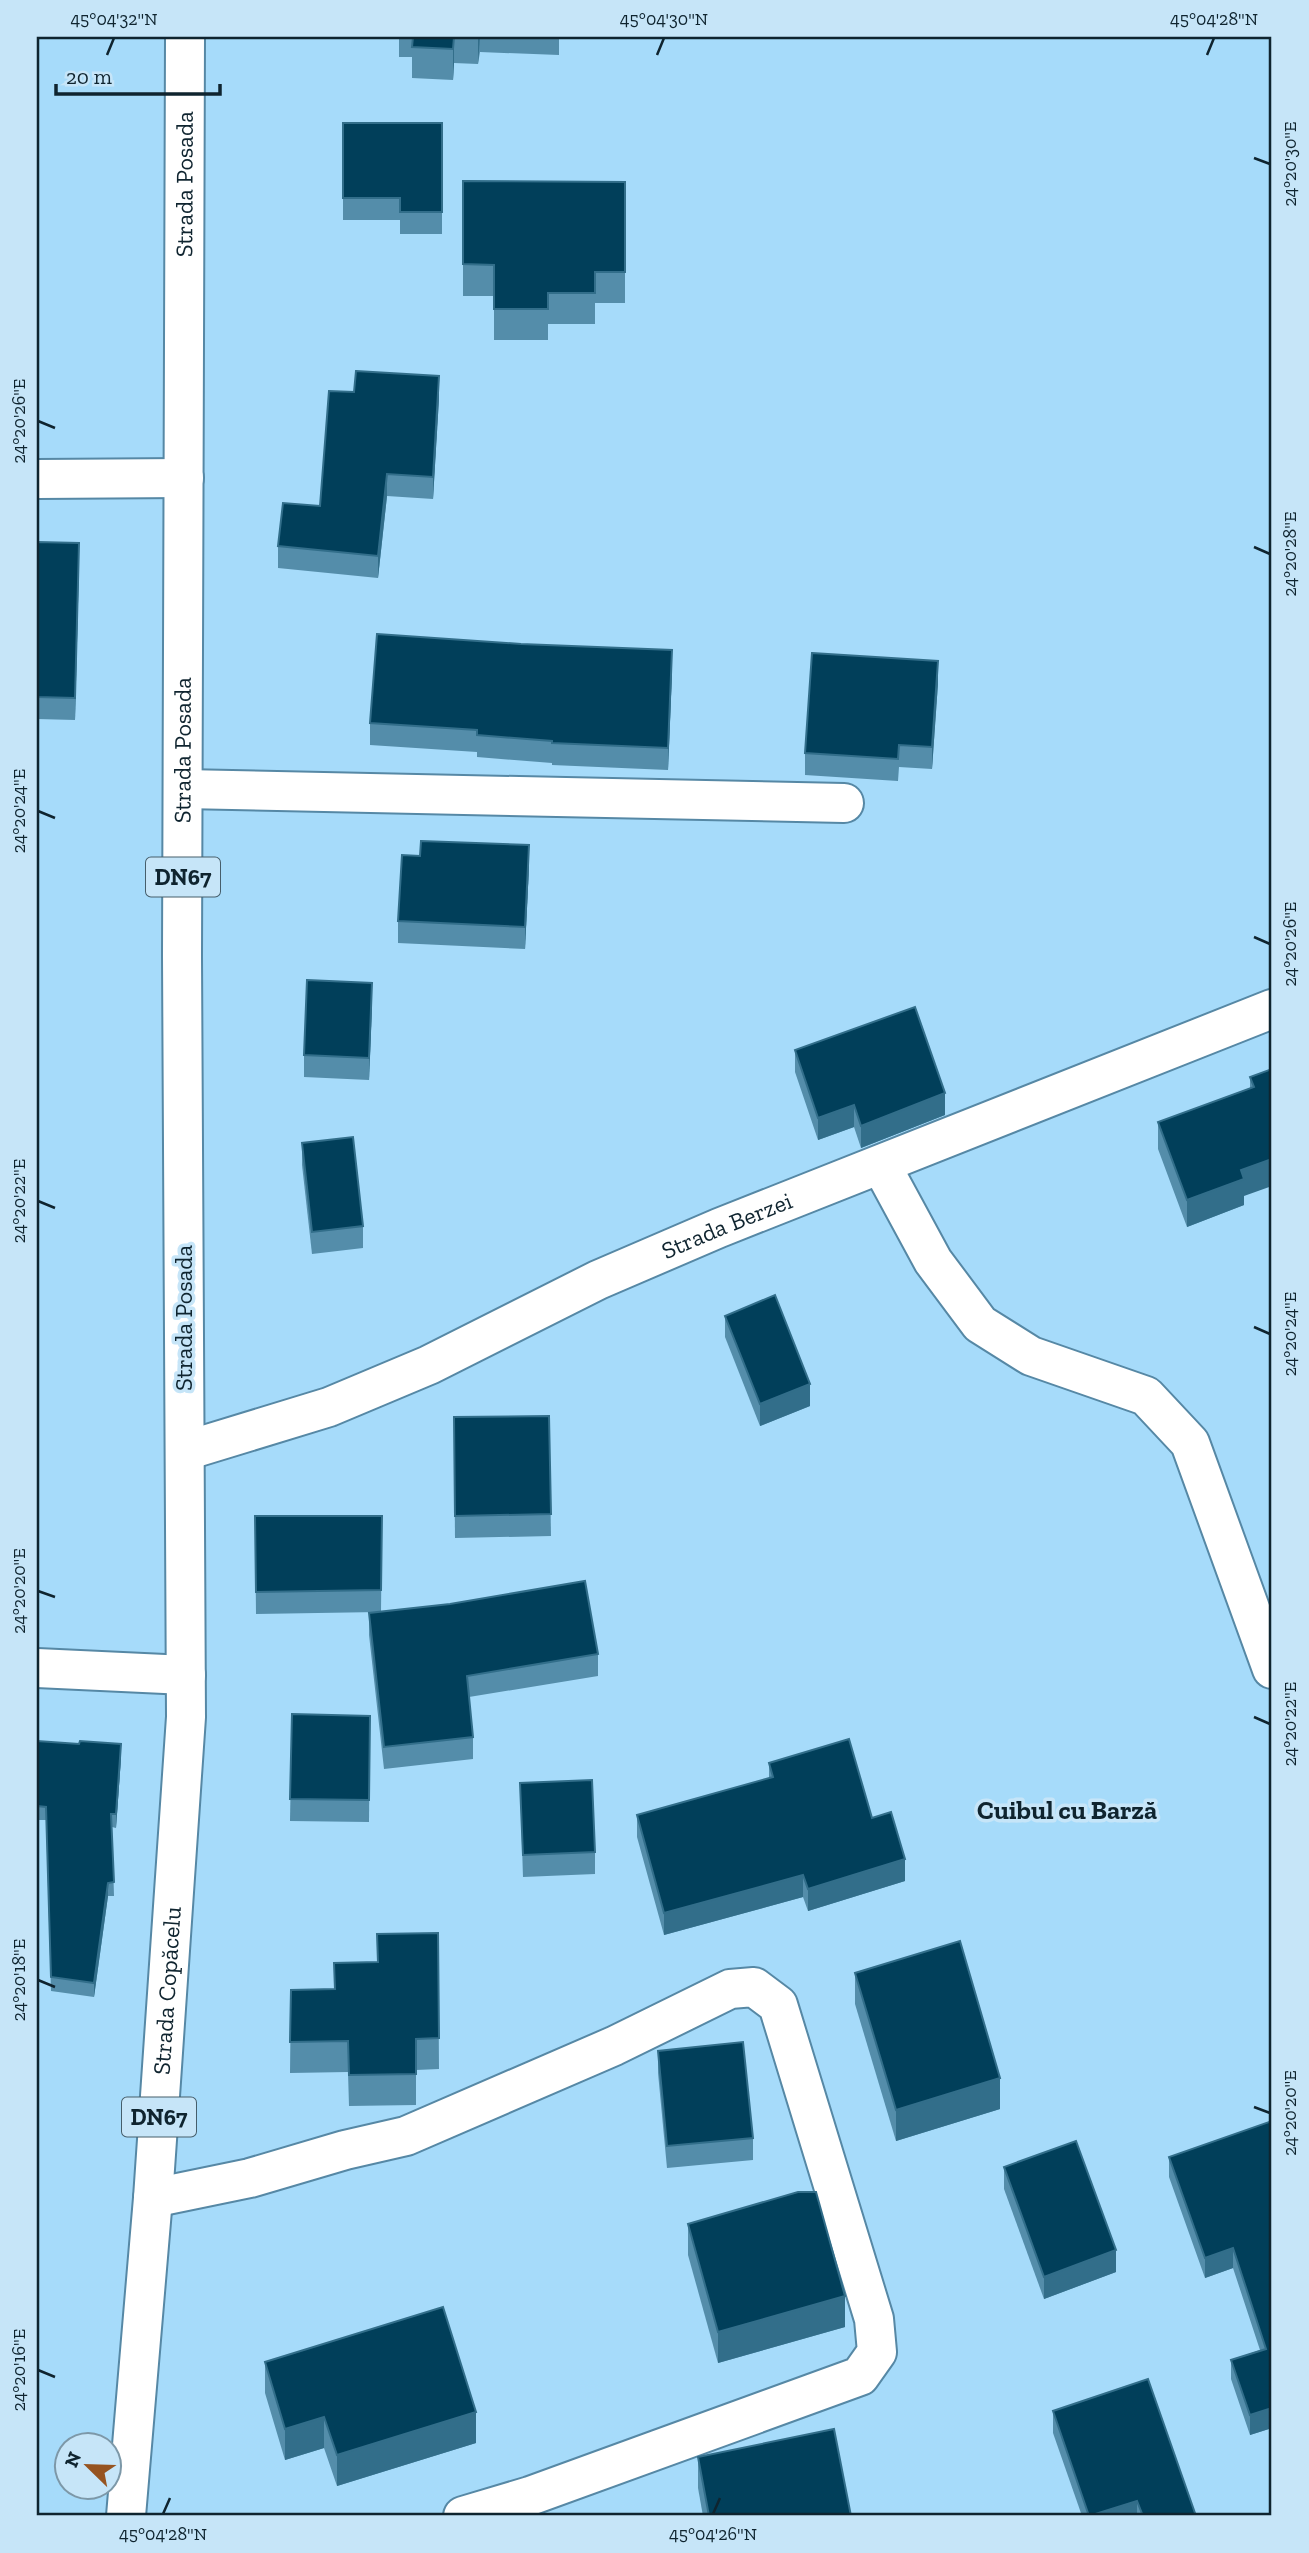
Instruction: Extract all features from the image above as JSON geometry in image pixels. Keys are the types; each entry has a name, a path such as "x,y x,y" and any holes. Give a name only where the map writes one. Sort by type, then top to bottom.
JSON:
{"street":[{"name":"Strada Posada","path":"185,37 182,969 186,1717"},
{"path":"37,479 184,478"},
{"path":"184,789 844,803"},
{"name":"Strada Berzei","path":"185,1451 342,1402 429,1366 598,1280 719,1228 1272,1009"},
{"path":"881,1165 933,1261 980,1324 1031,1356 1146,1395 1191,1443 1272,1669"},
{"path":"39,1662 186,1675"},
{"name":"Strada Copăcelu","path":"126,2516 153,2198 186,1717"},
{"path":"153,2198 250,2178 345,2150 406,2136 614,2046 730,1989 754,1987 778,2005 874,2319 877,2352 860,2376 530,2496 463,2516"}],"building":[{"path":"413,37 454,37 453,49 412,47"},
{"path":"343,123 442,123 442,212 400,212 400,198 343,198"},
{"path":"463,181 625,182 625,272 595,272 595,293 548,293 548,309 494,309 494,265 463,264"},
{"path":"356,371 439,376 433,477 387,474 378,556 278,546 283,503 320,506 329,391 354,392"},
{"path":"37,542 79,543 75,698 37,697"},
{"path":"377,634 521,644 672,650 668,748 552,743 477,735 477,730 370,723"},
{"path":"812,653 938,661 932,747 899,745 898,759 805,753"},
{"path":"421,841 529,845 525,927 398,921 402,855 420,856"},
{"path":"307,980 372,983 369,1058 304,1055"},
{"path":"915,1007 945,1093 861,1126 854,1105 818,1118 795,1050"},
{"path":"1272,1069 1272,1159 1241,1170 1244,1179 1187,1200 1158,1122 1254,1087 1250,1077"},
{"path":"353,1137 363,1226 312,1232 302,1143"},
{"path":"775,1295 810,1384 760,1404 725,1316"},
{"path":"549,1416 551,1514 455,1516 454,1417"},
{"path":"255,1516 382,1516 381,1590 256,1592"},
{"path":"585,1581 598,1654 467,1676 473,1737 384,1747 369,1613 450,1604"},
{"path":"292,1714 370,1716 369,1800 290,1799"},
{"path":"849,1739 872,1818 891,1812 905,1859 808,1889 803,1875 664,1913 637,1815 773,1777 769,1763"},
{"path":"37,1741 121,1744 116,1814 111,1814 114,1882 108,1883 94,1983 51,1977 46,1807 37,1806"},
{"path":"592,1780 595,1852 523,1855 520,1783"},
{"path":"438,1933 439,2038 416,2039 416,2074 349,2075 348,2041 290,2042 291,1990 335,1989 334,1963 378,1962 377,1934"},
{"path":"960,1941 1000,2078 896,2110 855,1973"},
{"path":"743,2042 753,2138 667,2146 658,2051"},
{"path":"1272,2121 1272,2408 1250,2415 1231,2360 1266,2349 1233,2248 1205,2258 1169,2157"},
{"path":"1076,2141 1116,2250 1044,2277 1004,2167"},
{"path":"798,2192 816,2192 845,2296 718,2332 688,2224"},
{"path":"443,2307 476,2412 337,2455 324,2417 285,2429 265,2362"},
{"path":"1148,2379 1196,2516 1143,2516 1137,2501 1089,2516 1053,2411"},
{"path":"834,2429 851,2516 709,2516 698,2457"}],"district":[{"name":"Cuibul cu Barză","path":"1067,1810"}]}
